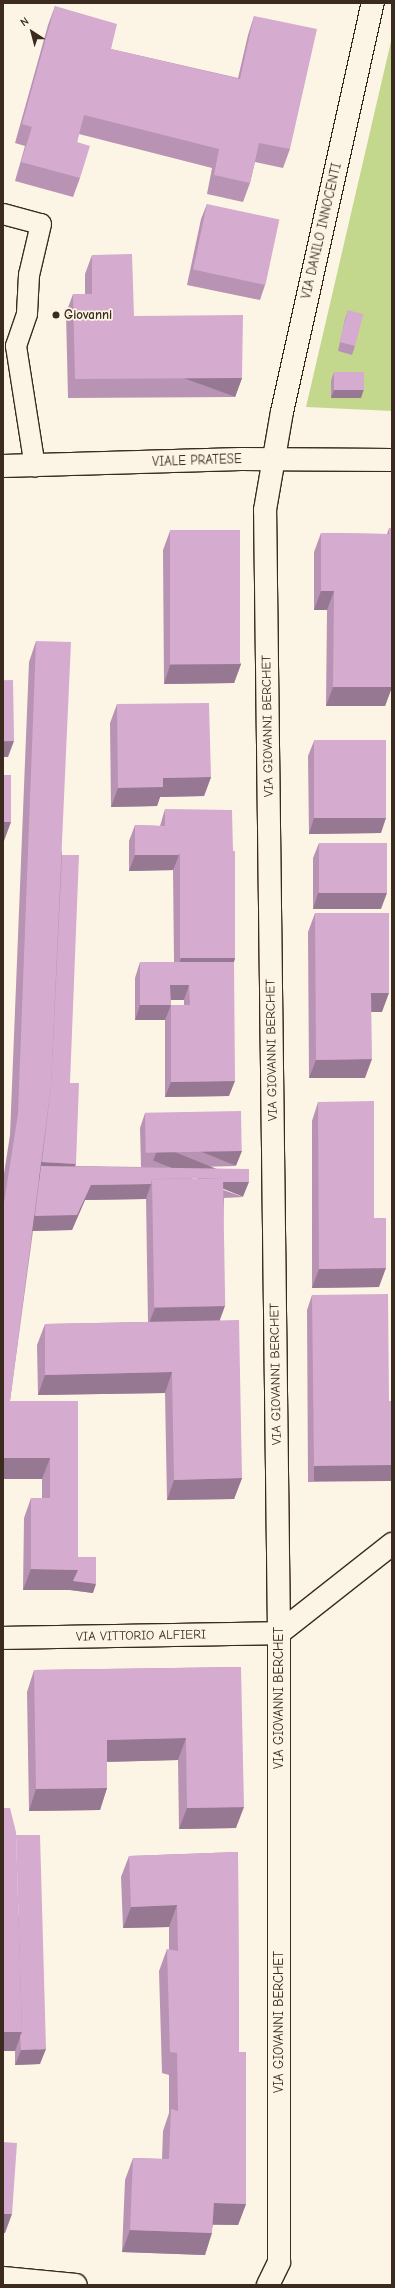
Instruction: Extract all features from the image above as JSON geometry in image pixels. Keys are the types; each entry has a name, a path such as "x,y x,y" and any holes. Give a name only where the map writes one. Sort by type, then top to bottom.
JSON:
{"street":[{"name":"VIA DANILO INNOCENTI","path":"273,460 373,3"},
{"name":"VIALE PRATESE","path":"3,466 35,467 273,460 392,460"},
{"name":"VIA GIOVANNI BERCHET","path":"268,2285 279,2262 279,1633 265,510 273,460"},
{"path":"279,1633 392,1544"},
{"name":"VIA VITTORIO ALFIERI","path":"3,1638 279,1633"},
{"path":"3,2278 76,2285"}],"lane":[{"path":"3,214 41,224 29,275 27,314 16,346 35,467"}],"green space":[{"path":"392,37 392,411 306,407"}],"building":[{"path":"55,6 117,24 111,49 240,79 254,16 317,29 290,149 259,143 250,183 214,175 219,149 84,115 77,142 90,146 80,178 21,162 32,127 22,124"},
{"path":"207,204 279,219 265,285 193,270"},
{"path":"132,254 134,316 243,315 242,378 75,379 73,294 92,294 92,255"},
{"path":"348,310 363,314 355,346 339,342"},
{"path":"334,372 364,372 364,390 334,390"},
{"path":"389,528 392,528 392,687 333,687 334,591 321,591 321,533 389,534"},
{"path":"170,530 240,530 240,664 170,664"},
{"path":"36,641 71,642 51,1086 10,1401 78,1401 78,1570 31,1569 31,1498 50,1498 50,1458 3,1458 3,1209 18,1114"},
{"path":"3,680 13,680 14,741 4,741"},
{"path":"209,703 211,777 163,778 163,787 118,788 117,704"},
{"path":"314,740 386,740 386,818 314,818"},
{"path":"3,775 11,775 11,822 3,822"},
{"path":"165,809 232,810 233,851 180,852 179,855 135,855 135,825 165,826"},
{"path":"319,843 387,843 387,893 319,893"},
{"path":"180,851 235,851 235,958 180,958"},
{"path":"62,855 79,855 70,1083 79,1083 76,1164 42,1162 51,1086"},
{"path":"315,913 389,913 389,993 371,993 372,1059 316,1060"},
{"path":"140,962 234,962 235,1081 171,1082 171,1005 140,1005","holes":["170,985 189,985 190,1005 171,1005"]},
{"path":"374,1101 374,1218 386,1218 386,1268 319,1269 318,1102"},
{"path":"241,1111 242,1151 146,1153 145,1113"},
{"path":"41,1166 249,1169 249,1182 223,1182 223,1178 152,1179 151,1184 91,1185 77,1215 35,1216"},
{"path":"223,1178 225,1306 154,1307 152,1179"},
{"path":"388,1294 389,1401 392,1401 392,1465 314,1466 312,1295"},
{"path":"239,1320 242,1478 174,1480 172,1372 45,1375 45,1324"},
{"path":"78,1557 96,1557 96,1584 73,1581 78,1570"},
{"path":"241,1667 244,1807 187,1808 186,1738 107,1740 107,1788 36,1789 34,1670"},
{"path":"3,1808 10,1808 16,1832 22,2032 3,2032"},
{"path":"16,1835 40,1835 46,2049 21,2050 20,2036 22,2032"},
{"path":"238,1852 239,2052 246,2052 246,2204 214,2203 212,2233 130,2230 133,2158 169,2159 171,2109 178,2111 177,2053 170,2052 167,1949 178,1951 177,1905 131,1907 129,1856"},
{"path":"3,2142 17,2143 12,2214 3,2214"}],"place":[{"name":"Giovanni","path":"56,315"}]}
